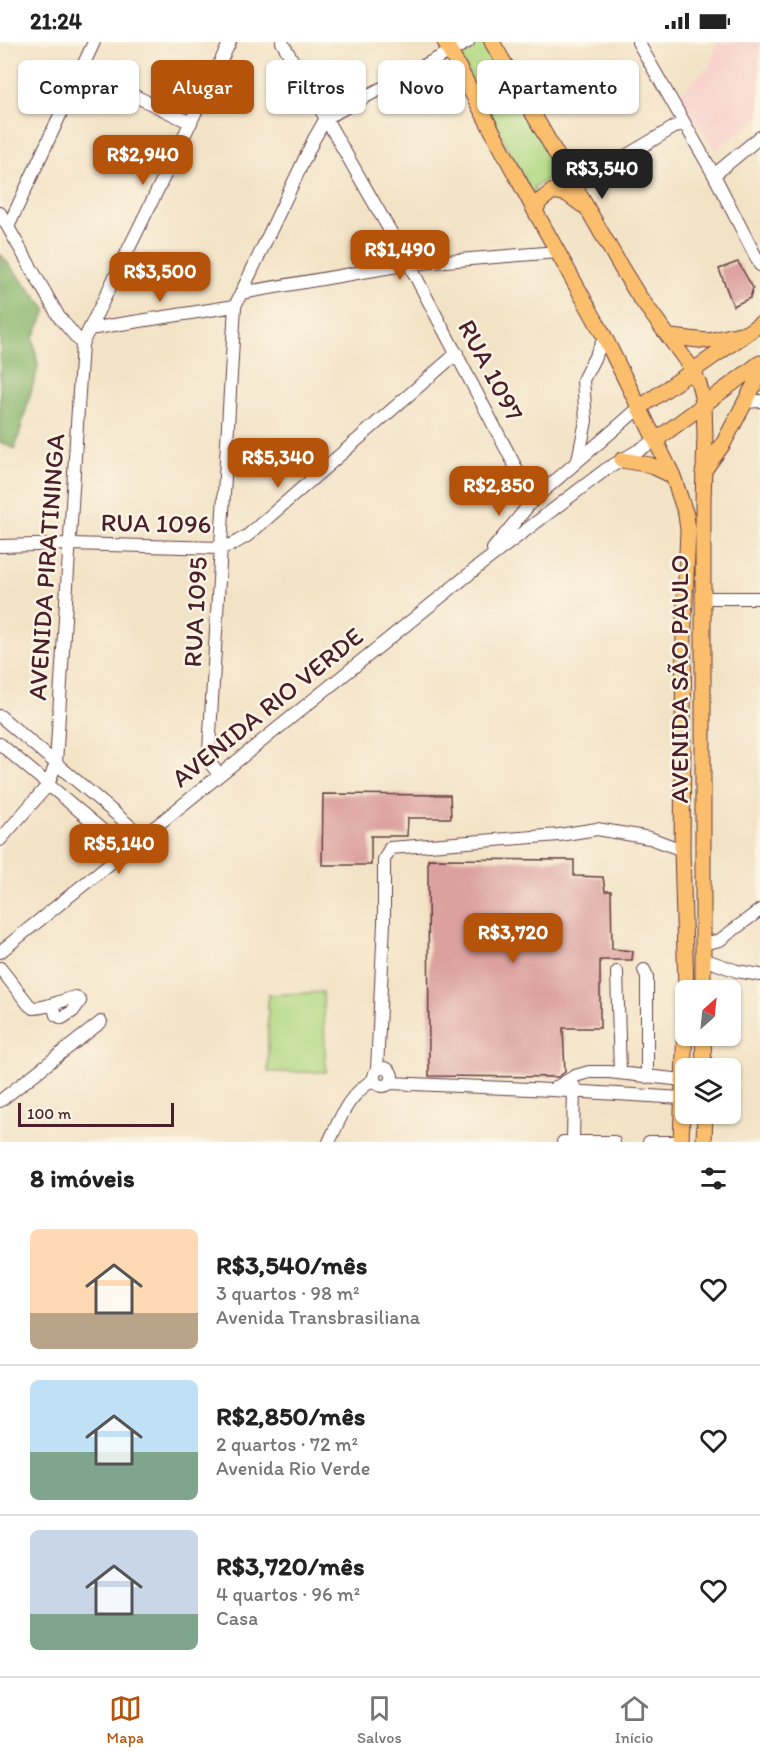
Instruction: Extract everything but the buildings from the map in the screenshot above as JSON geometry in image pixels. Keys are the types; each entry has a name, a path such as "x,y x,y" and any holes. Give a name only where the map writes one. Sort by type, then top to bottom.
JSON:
{"main road":[{"name":"AVENIDA SÃO PAULO","path":"492,42 638,295 693,370 704,405 703,980"},
{"name":"AVENIDA SÃO PAULO","path":"448,47 605,337 673,476 687,515 682,850 687,980"},
{"path":"535,211 546,195 553,191 560,191 591,213"},
{"path":"671,338 708,341 756,328"},
{"path":"639,408 756,328"},
{"path":"656,440 760,363"},
{"path":"703,472 723,444 760,374"},
{"path":"622,460 650,465 673,476"},
{"path":"684,916 693,950 703,952"},
{"name":"AVENIDA SÃO PAULO","path":"681,1124 681,1142"},
{"path":"704,1142 705,1124"}],"street":[{"path":"86,60 94,42"},
{"path":"0,213 59,317 82,344 230,42"},
{"name":"RUA 1097","path":"282,42 409,264 533,500"},
{"path":"90,329 235,306 326,118 448,47 468,42"},
{"path":"638,42 714,175 760,265"},
{"path":"139,98 191,123"},
{"path":"8,227 61,114"},
{"path":"575,186 683,122"},
{"path":"714,175 760,137"},
{"path":"241,293 409,264 558,252"},
{"name":"RUA 1095","path":"219,775 211,764 209,751 235,306"},
{"path":"578,460 586,421 583,380 605,337"},
{"name":"AVENIDA PIRATININGA","path":"48,785 56,763 82,344"},
{"name":"RUA 1096","path":"0,546 70,544 221,548 233,544 247,536 457,353"},
{"path":"744,402 760,401"},
{"name":"AVENIDA RIO VERDE","path":"479,566 533,500 639,408"},
{"name":"AVENIDA RIO VERDE","path":"3,945 143,837 561,502 622,460 656,440"},
{"path":"703,597 760,598"},
{"path":"0,716 143,837"},
{"path":"0,744 126,850"},
{"path":"0,840 48,785"},
{"path":"675,1098 390,1083 385,1086 380,1085 376,1074 384,923 384,860 390,848 597,830 650,838 682,850"},
{"path":"760,910 703,952 737,971 760,975"},
{"path":"0,968 29,1005 38,1008 53,1004"},
{"path":"644,970 647,976 646,1077"},
{"path":"617,972 620,1073"},
{"path":"0,1101 100,1022"},
{"path":"552,1090 575,1076 590,1072 675,1079"},
{"path":"329,1142 348,1101 376,1074"},
{"path":"575,1076 568,1142 614,1142"},
{"path":"648,1142 674,1142"}],"shaded area":[{"path":"718,42 760,42 760,116 716,150 678,96 709,67"}],"green space":[{"path":"476,42 485,42 495,60 477,60 477,89 465,66 465,60 462,60 458,52"},
{"path":"490,114 526,114 566,185 548,179 535,186 533,197"},
{"path":"0,254 47,310 33,338 38,367 15,449 0,442"},
{"path":"323,992 326,1072 268,1072 268,995"}]}
